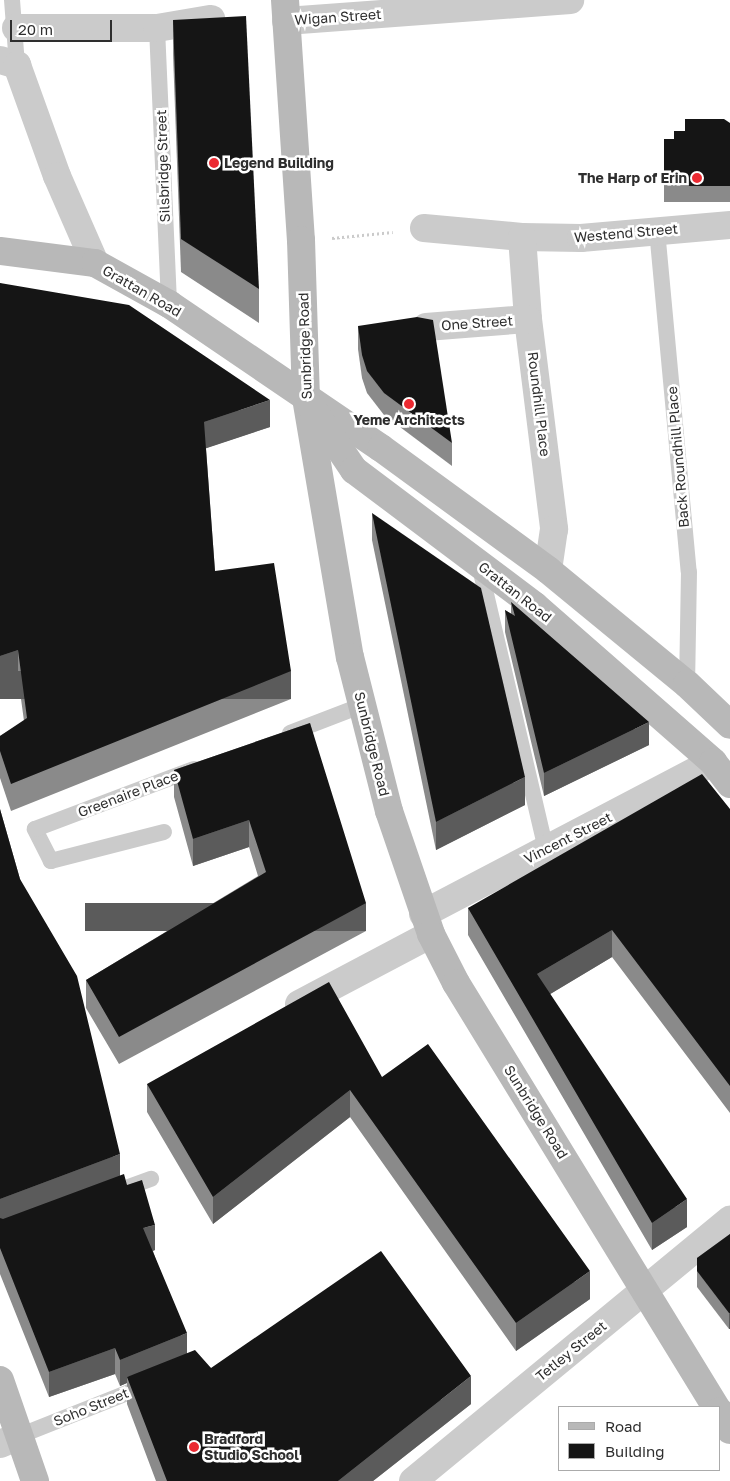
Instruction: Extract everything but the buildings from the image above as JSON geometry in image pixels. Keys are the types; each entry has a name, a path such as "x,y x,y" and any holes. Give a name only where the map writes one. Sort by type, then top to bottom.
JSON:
{"street":[{"name":"Wigan Street","path":"285,11 570,0"},
{"name":"Sunbridge Road","path":"285,11 301,240 306,398 350,657 389,811 427,924 456,983 715,1406"},
{"path":"16,28 157,28 220,18"},
{"name":"Grattan Road","path":"8,62 95,263 169,304 381,448 548,570 687,684 730,726"},
{"name":"Westend Street","path":"424,228 522,237 581,238 730,225"},
{"name":"Roundhill Place","path":"522,237 528,319 554,529 548,570"},
{"path":"0,251 95,263"},
{"name":"One Street","path":"426,327 528,319"},
{"name":"Grattan Road","path":"306,398 354,470 542,612 713,762 730,784"},
{"name":"Vincent Street","path":"275,1017 546,849 713,762"},
{"name":"Tetley Street","path":"413,1481 730,1220"},
{"path":"0,1380 10,1440 35,1481"},
{"path":"720,1413 730,1430"}],"lane":[{"path":"8,62 16,28 12,0"},
{"name":"Silsbridge Street","path":"157,28 169,304"},
{"name":"Back Roundhill Place","path":"657,230 689,572 687,684"},
{"path":"479,564 546,849"},
{"path":"272,740 363,706"},
{"name":"Greenaire Place","path":"164,832 51,861 35,829 208,764"},
{"path":"107,1195 151,1178"},
{"name":"Soho Street","path":"10,1440 164,1378"}],"path":[{"path":"357,237 424,228"}],"place":[{"name":"Legend Building","path":"214,163"},
{"name":"The Harp of Erin","path":"697,178"},
{"name":"Yeme Architects","path":"409,404"},
{"name":"Bradford Studio School","path":"194,1447"}]}
